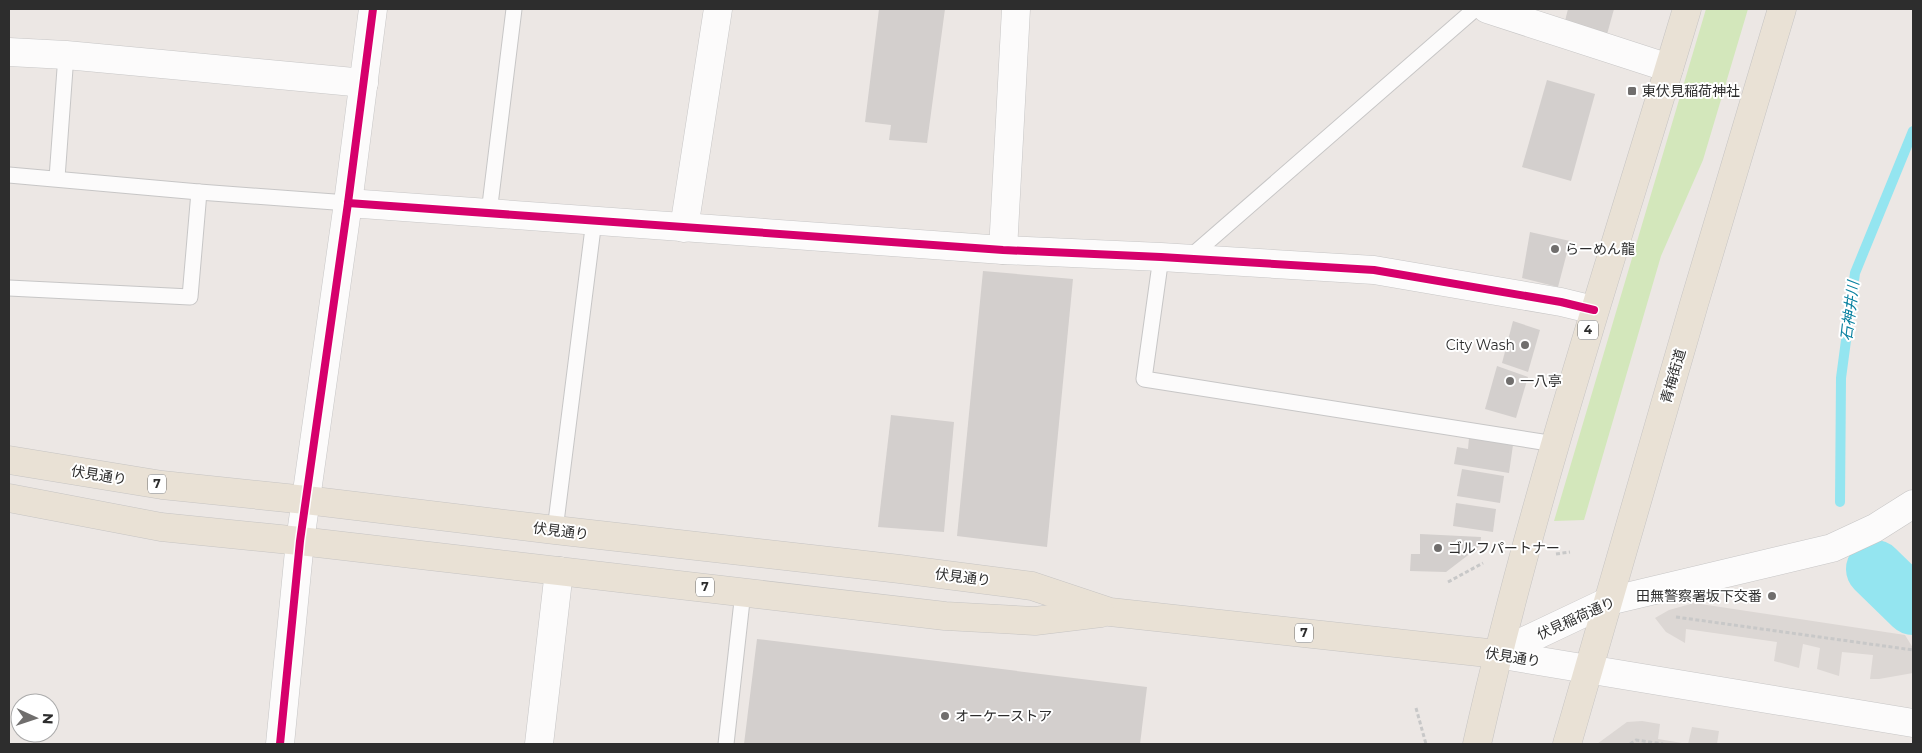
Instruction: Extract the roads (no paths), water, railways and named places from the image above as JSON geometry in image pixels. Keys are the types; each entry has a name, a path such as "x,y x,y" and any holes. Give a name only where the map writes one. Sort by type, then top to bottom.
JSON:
{"main road":[{"name":"4","path":"1477,744 1497,654 1555,444 1594,310 1687,9"},
{"name":"青梅街道","path":"1567,744 1694,304 1782,9"},
{"name":"伏見通り","path":"9,460 162,485 306,500 1032,586 1110,612 1497,654"},
{"name":"伏見通り","path":"9,498 161,527 300,541 945,616 1035,621 1110,612"}],"street":[{"path":"280,744 300,541 348,203 373,9"},
{"path":"684,228 718,9"},
{"path":"1003,250 1016,9"},
{"path":"1488,9 1669,68"},
{"path":"9,52 66,55 364,83"},
{"path":"348,203 1003,250 1374,270 1561,302 1594,310"},
{"name":"伏見稲荷通り","path":"1497,654 1609,601 1832,548 1875,528 1913,504"},
{"path":"539,744 559,571"},
{"name":"伏見通り","path":"1497,654 1913,723"}],"lane":[{"path":"489,213 514,9"},
{"path":"1475,9 1174,258 1144,379 1555,444"},
{"path":"57,178 66,55"},
{"path":"9,175 348,203"},
{"path":"9,288 190,297 199,192"},
{"path":"556,530 594,220"},
{"path":"726,744 742,592"}],"waterway":[{"name":"石神井川","path":"1840,502 1841,378 1855,273 1913,131"},
{"name":"石神井川","path":"1875,569 1913,606"}],"place":[{"name":"東伏見稲荷神社","path":"1632,91"},
{"name":"らーめん龍","path":"1555,249"},
{"name":"City Wash","path":"1525,345"},
{"name":"一八亭","path":"1510,381"},
{"name":"ゴルフパートナー","path":"1438,548"},
{"name":"田無警察署坂下交番","path":"1772,596"},
{"name":"オーケーストア","path":"945,716"}]}
